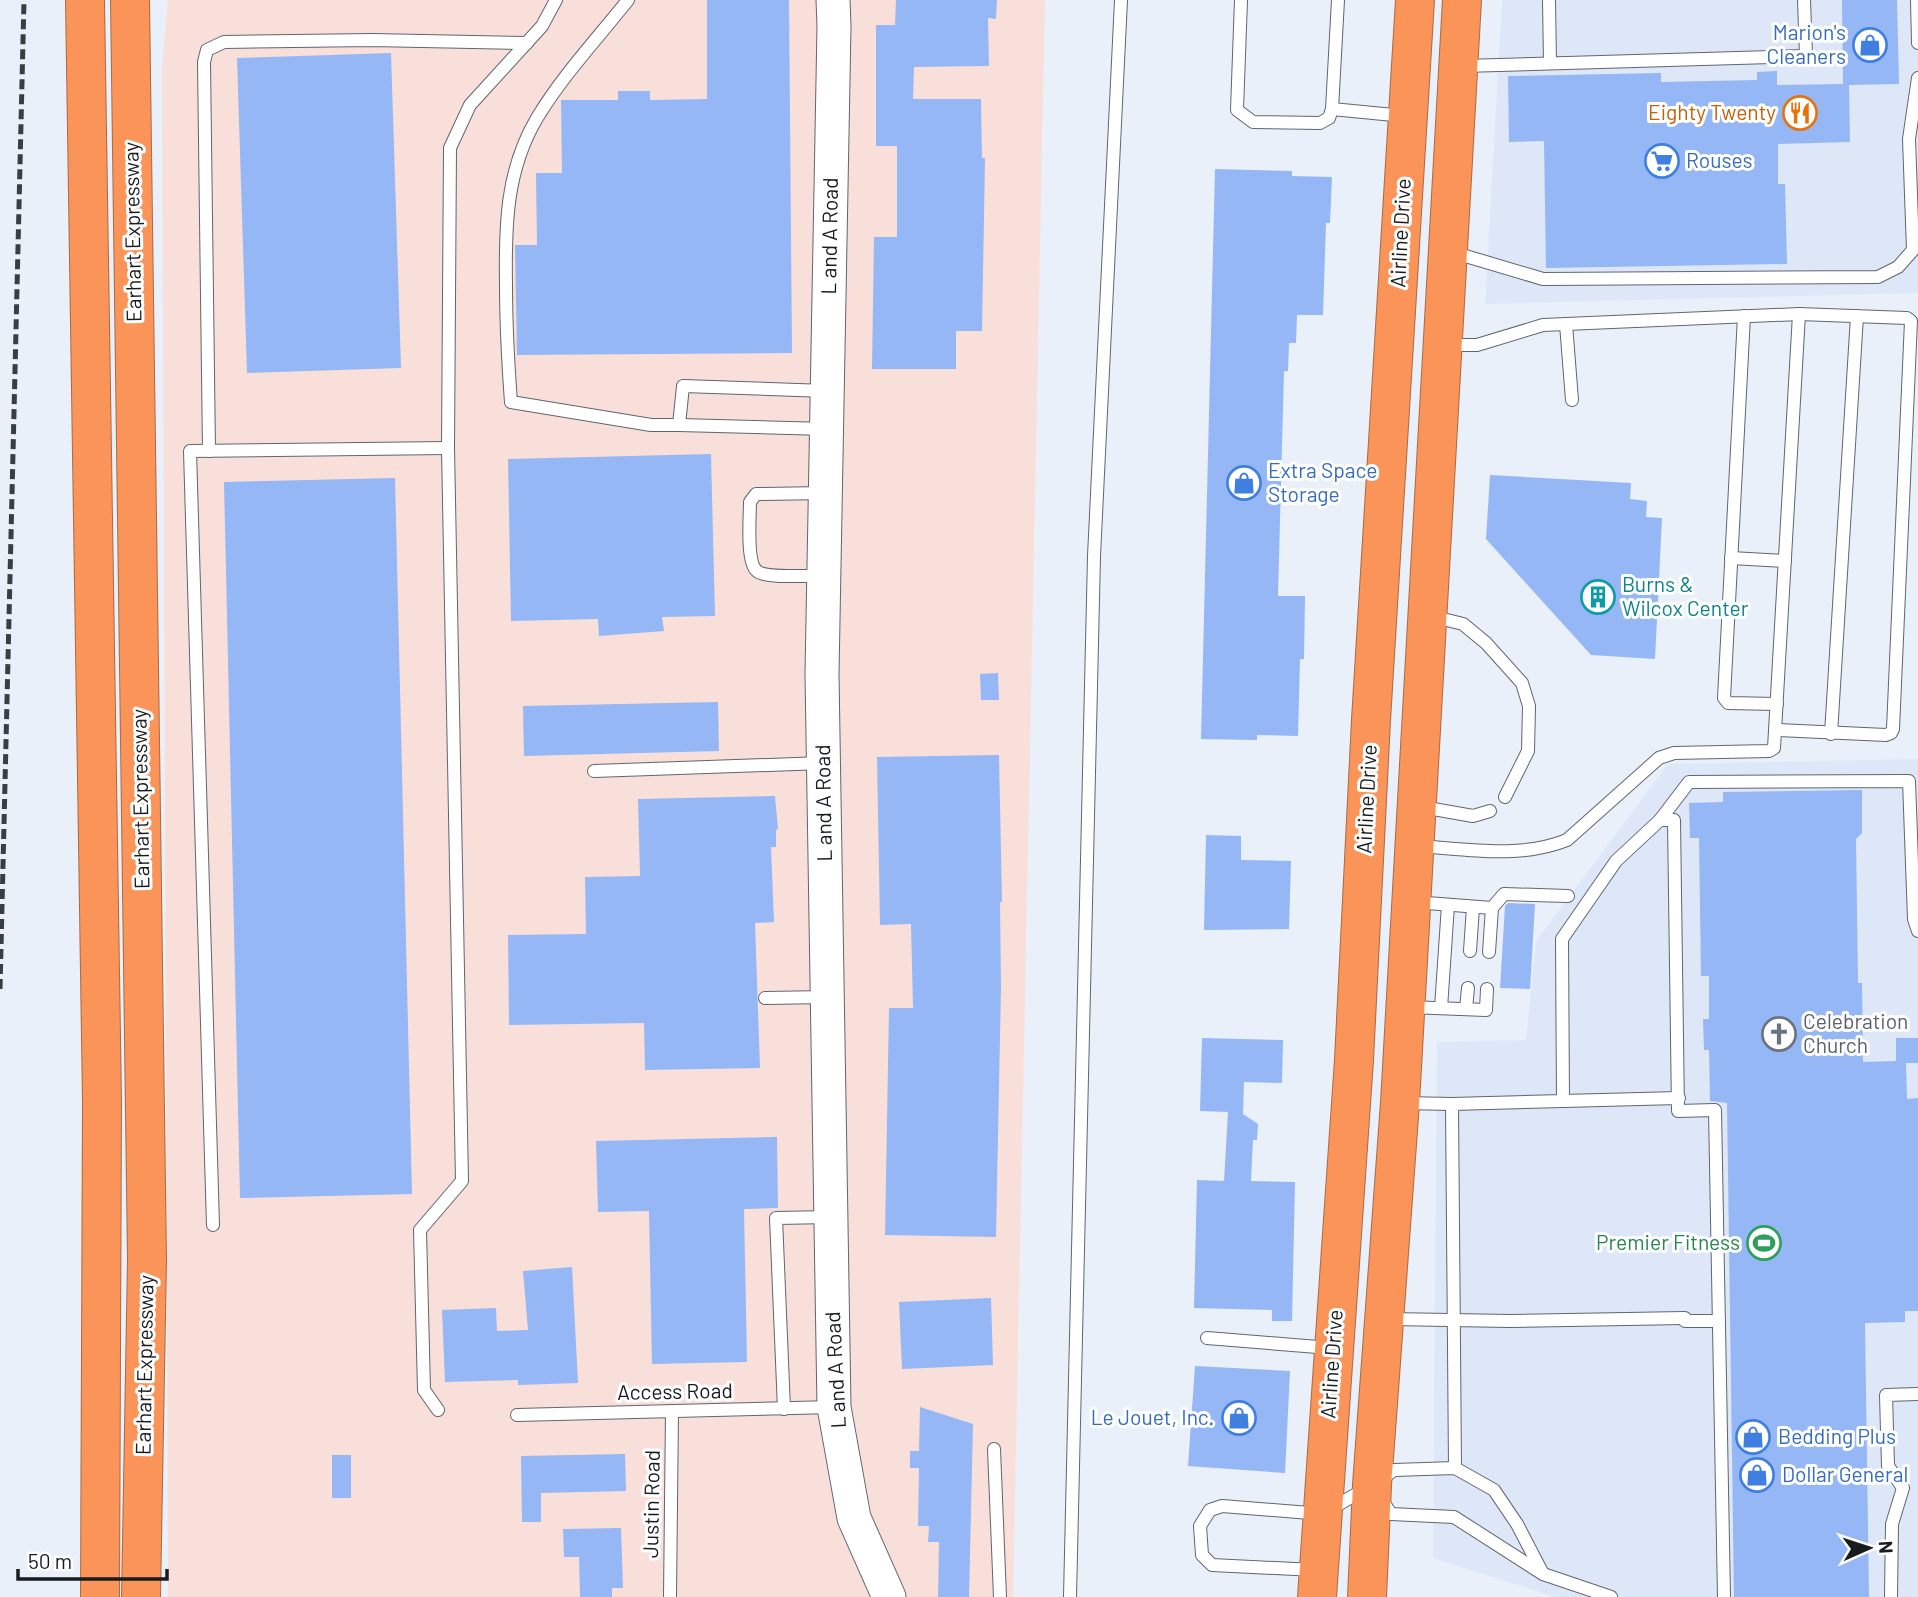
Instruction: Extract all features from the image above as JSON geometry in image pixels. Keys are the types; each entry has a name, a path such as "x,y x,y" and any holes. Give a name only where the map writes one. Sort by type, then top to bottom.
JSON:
{"highway":[{"name":"Earhart Expressway","path":"85,0 102,1102 100,1597"},
{"name":"Earhart Expressway","path":"130,0 147,1260 141,1597"},
{"name":"Airline Drive","path":"1317,1584 1354,1060 1372,706 1415,0"},
{"path":"1367,1597 1372,1485 1400,1103 1423,1008 1423,910 1414,846 1462,0"},
{"path":"1408,111 1416,226 1420,241 1434,251 1448,251"},
{"path":"1361,920 1423,910"}],"street":[{"name":"L and A Road","path":"833,0 824,576 824,763 834,1407 853,1518 889,1597"}],"lane":[{"path":"438,1410 424,1390 421,1230 462,1181 448,448 450,148 470,105 542,26 556,0"},
{"path":"628,0 564,77 535,120 517,158 505,229 507,351 511,402 651,425 826,429"},
{"path":"1070,1597 1094,556 1121,0"},
{"path":"1241,0 1237,110 1253,122 1320,123 1329,118 1332,109 1338,0"},
{"path":"1549,0 1550,63"},
{"path":"1459,66 1806,56 1804,0"},
{"path":"1917,0 1918,43"},
{"path":"209,451 204,62 207,50 224,42 372,40 527,43"},
{"path":"1448,251 1543,279 1878,277 1898,267 1913,250 1909,139 1918,79"},
{"path":"1332,109 1408,111"},
{"path":"1443,345 1477,345 1535,326 1566,324 1799,314 1907,318 1913,326 1893,729 1886,735 1776,730"},
{"path":"1414,846 1514,852 1548,848 1567,840 1659,758 1674,753 1769,751 1774,748 1799,314"},
{"path":"1744,316 1724,698 1728,703 1777,704"},
{"path":"1831,734 1857,316"},
{"path":"1566,324 1572,400"},
{"path":"679,425 683,386 827,391"},
{"path":"213,1225 190,451 448,448"},
{"path":"824,576 757,572 751,562 750,502 756,494 826,493"},
{"path":"1731,558 1785,561"},
{"path":"1427,615 1463,624 1486,643 1522,683 1529,706 1528,751 1505,797"},
{"path":"594,771 824,763"},
{"path":"1563,1101 1562,939 1616,862 1660,820 1689,782 1909,781 1914,919 1918,931"},
{"path":"1417,806 1473,816 1490,811"},
{"path":"1660,820 1674,820 1678,1111 1716,1110 1724,1597"},
{"path":"1489,952 1492,908 1504,894 1568,896"},
{"path":"1470,951 1473,907"},
{"path":"1423,910 1492,908"},
{"path":"1466,1009 1468,988"},
{"path":"1423,1008 1486,1010 1487,989"},
{"path":"765,998 828,997"},
{"path":"1400,1103 1679,1098"},
{"path":"1452,1104 1455,1468"},
{"path":"784,1409 776,1218 831,1217"},
{"path":"1385,1319 1719,1321"},
{"path":"1208,1338 1333,1349"},
{"path":"1891,1597 1892,1524 1903,1488 1888,1465 1886,1395 1918,1394"},
{"name":"Access Road","path":"517,1415 834,1407"},
{"name":"Justin Road","path":"670,1597 672,1412"},
{"path":"994,1449 1000,1597"},
{"path":"1317,1584 1212,1565 1202,1555 1200,1526 1210,1510 1222,1506 1322,1514 1394,1470 1455,1468 1494,1490 1517,1524 1543,1574"},
{"path":"1372,1485 1391,1514 1454,1517 1572,1591 1611,1597"}],"shaded area":[{"path":"168,0 1045,0 1013,1597 168,1597 162,68"},
{"path":"1502,0 1918,0 1918,293 1485,304"},
{"path":"1918,759 1918,1597 1555,1597 1433,1558 1437,1042 1526,1040 1536,941 1668,764"}],"building":[{"path":"707,0 789,0 792,353 517,355 515,245 537,245 536,173 562,173 561,100 618,100 618,91 650,91 650,100 707,99"},
{"path":"896,0 997,0 996,19 988,18 989,66 914,67 913,99 981,99 982,158 985,158 982,331 956,331 956,369 872,369 874,237 897,237 897,146 876,146 876,25 895,25"},
{"path":"1842,0 1897,0 1899,84 1849,85 1850,142 1778,144 1778,184 1785,184 1787,264 1546,268 1544,141 1509,142 1508,76 1661,73 1661,82 1757,80 1757,72 1777,71 1777,85 1843,84"},
{"path":"391,53 401,368 247,373 237,58"},
{"name":"Extra Space Storage","path":"1215,169 1292,171 1292,176 1332,177 1330,223 1326,223 1323,315 1297,315 1296,343 1289,343 1288,371 1284,371 1278,596 1305,596 1304,659 1300,659 1298,736 1257,735 1257,740 1201,739"},
{"path":"711,454 715,616 662,617 664,631 599,636 598,619 511,621 508,459"},
{"name":"Burns & Wilcox Center","path":"1490,475 1631,483 1630,499 1647,501 1646,517 1662,518 1655,659 1591,655 1486,539"},
{"path":"395,478 412,1194 240,1198 224,482"},
{"path":"998,673 999,700 981,700 980,674"},
{"path":"718,702 719,751 524,756 523,706"},
{"path":"999,755 1002,902 996,1237 885,1235 889,1008 913,1008 911,924 880,925 877,757"},
{"path":"1862,790 1862,833 1856,839 1858,983 1862,983 1863,1062 1896,1061 1896,1038 1918,1038 1918,1063 1906,1063 1907,1099 1918,1098 1918,1311 1905,1311 1905,1322 1865,1323 1869,1597 1734,1597 1727,1103 1710,1101 1709,1050 1704,1050 1703,1019 1709,1019 1709,976 1701,976 1699,838 1690,838 1689,803 1723,802 1723,792"},
{"path":"775,796 778,829 776,847 771,847 774,922 755,923 760,1068 645,1070 644,1023 509,1025 508,935 586,934 585,877 640,876 638,799"},
{"path":"1206,835 1241,836 1241,860 1291,861 1289,929 1204,930"},
{"path":"1508,903 1535,904 1530,989 1500,988 1505,906"},
{"path":"1202,1038 1283,1040 1282,1083 1244,1082 1243,1114 1258,1124 1257,1140 1253,1140 1251,1181 1295,1182 1292,1321 1272,1321 1272,1310 1194,1308 1197,1180 1224,1181 1228,1112 1200,1111"},
{"path":"777,1137 778,1208 744,1209 747,1362 652,1364 649,1211 598,1212 596,1141"},
{"path":"572,1267 578,1383 518,1385 518,1380 445,1382 442,1310 496,1308 497,1331 528,1330 523,1271"},
{"path":"991,1298 993,1365 902,1369 899,1302"},
{"name":"Le Jouet, Inc.","path":"1195,1366 1290,1371 1285,1473 1188,1466"},
{"path":"920,1407 973,1424 969,1597 938,1597 939,1542 928,1542 929,1526 918,1526 919,1468 910,1468 910,1451 919,1451"},
{"path":"625,1454 626,1491 541,1493 541,1522 522,1522 521,1456"},
{"path":"332,1455 351,1455 351,1498 332,1498"},
{"path":"621,1528 623,1588 612,1588 612,1597 580,1597 579,1557 564,1557 563,1529"}],"railway":[{"path":"0,989 24,0"}],"place":[{"name":"Marion's Cleaners","path":"1870,45"},
{"name":"Eighty Twenty","path":"1800,113"},
{"name":"Rouses","path":"1662,161"},
{"name":"Extra Space Storage","path":"1244,483"},
{"name":"Burns & Wilcox Center","path":"1598,597"},
{"name":"Celebration Church","path":"1779,1034"},
{"name":"Premier Fitness","path":"1764,1243"},
{"name":"Le Jouet, Inc.","path":"1239,1418"},
{"name":"Bedding Plus","path":"1753,1437"},
{"name":"Dollar General","path":"1757,1475"}]}
